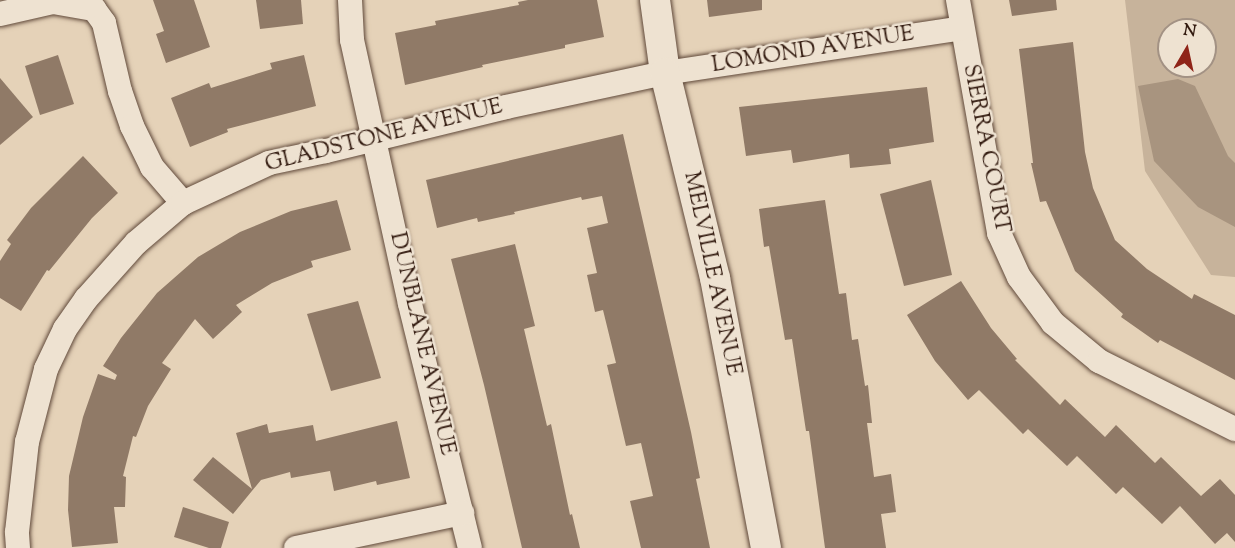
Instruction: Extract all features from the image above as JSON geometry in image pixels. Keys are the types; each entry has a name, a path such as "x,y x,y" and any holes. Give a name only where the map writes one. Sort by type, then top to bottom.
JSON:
{"street":[{"name":"DUNBLANE AVENUE","path":"350,0 352,40 410,304 470,548"},
{"name":"MELVILLE AVENUE","path":"655,0 665,73 715,279 766,548"},
{"name":"SIERRA COURT","path":"958,0 999,233 1019,277 1053,323 1099,361 1235,429"},
{"path":"0,14 53,2 94,9 104,23 120,90 132,126 152,167 183,203"},
{"name":"LOMOND AVENUE","path":"665,73 962,28"},
{"name":"GLADSTONE AVENUE","path":"12,538 27,442 46,369 65,329 86,299 135,243 183,203 269,163 506,107 665,73"},
{"path":"296,548 462,513"}],"shaded area":[{"path":"1125,0 1235,0 1235,277 1211,275 1145,171"},
{"path":"1178,79 1195,86 1228,156 1235,163 1235,227 1198,207 1154,161 1138,86"}],"building":[{"path":"153,0 194,0 210,47 166,63 156,34 164,31"},
{"path":"256,0 301,0 303,24 260,29"},
{"path":"597,0 604,37 405,85 395,33 436,25 435,21 519,5 518,2"},
{"path":"707,0 762,0 762,10 709,17"},
{"path":"1009,0 1056,0 1057,10 1012,16"},
{"path":"1073,42 1085,152 1093,188 1115,240 1147,269 1192,299 1194,294 1235,315 1235,380 1160,340 1158,343 1121,317 1123,314 1075,271 1046,201 1040,202 1031,163 1033,163 1019,49"},
{"path":"58,55 74,104 40,115 25,66"},
{"path":"304,55 316,106 227,129 228,132 190,147 171,98 209,83 211,88 272,69 270,63"},
{"path":"0,78 33,117 0,145"},
{"path":"927,87 934,142 889,149 891,164 850,168 849,154 793,163 791,150 746,156 739,107"},
{"path":"623,134 691,432 700,478 696,479 710,548 641,548 630,501 653,496 641,443 626,446 607,365 616,363 603,310 595,312 587,275 597,273 587,228 608,223 602,196 582,200 581,197 478,222 477,218 437,228 426,180"},
{"path":"83,156 118,193 92,218 49,271 47,270 21,311 0,298 0,261 11,244 7,240 31,208"},
{"path":"931,180 952,275 904,286 880,194"},
{"path":"337,200 351,250 311,261 313,267 272,283 236,305 242,312 213,339 195,319 162,363 171,369 148,406 136,437 133,436 123,476 126,477 125,507 114,507 118,543 72,547 68,510 69,476 83,417 98,374 115,380 117,375 103,366 121,338 157,293 198,257 240,232 291,211"},
{"path":"825,200 839,294 846,293 852,340 858,339 865,386 868,385 872,423 867,423 874,477 891,474 896,512 881,514 886,548 825,548 809,431 806,431 792,339 785,340 769,246 764,247 759,209"},
{"path":"515,244 535,326 524,329 547,426 551,424 570,515 572,514 580,548 522,548 484,385 451,259"},
{"path":"961,281 991,328 1017,359 1015,360 1060,405 1065,399 1105,437 1116,425 1155,463 1161,457 1201,496 1220,479 1235,495 1235,542 1227,533 1215,544 1180,506 1162,524 1123,487 1116,494 1077,456 1067,466 1028,429 1023,434 979,390 968,400 935,361 907,315"},
{"path":"358,301 381,378 331,391 307,314"},
{"path":"397,421 410,478 377,485 376,481 334,491 330,471 291,478 290,472 261,480 233,514 193,480 213,457 252,489 236,433 267,424 269,433 313,425 316,441"},
{"path":"183,507 229,522 221,548 209,548 174,537"}]}
